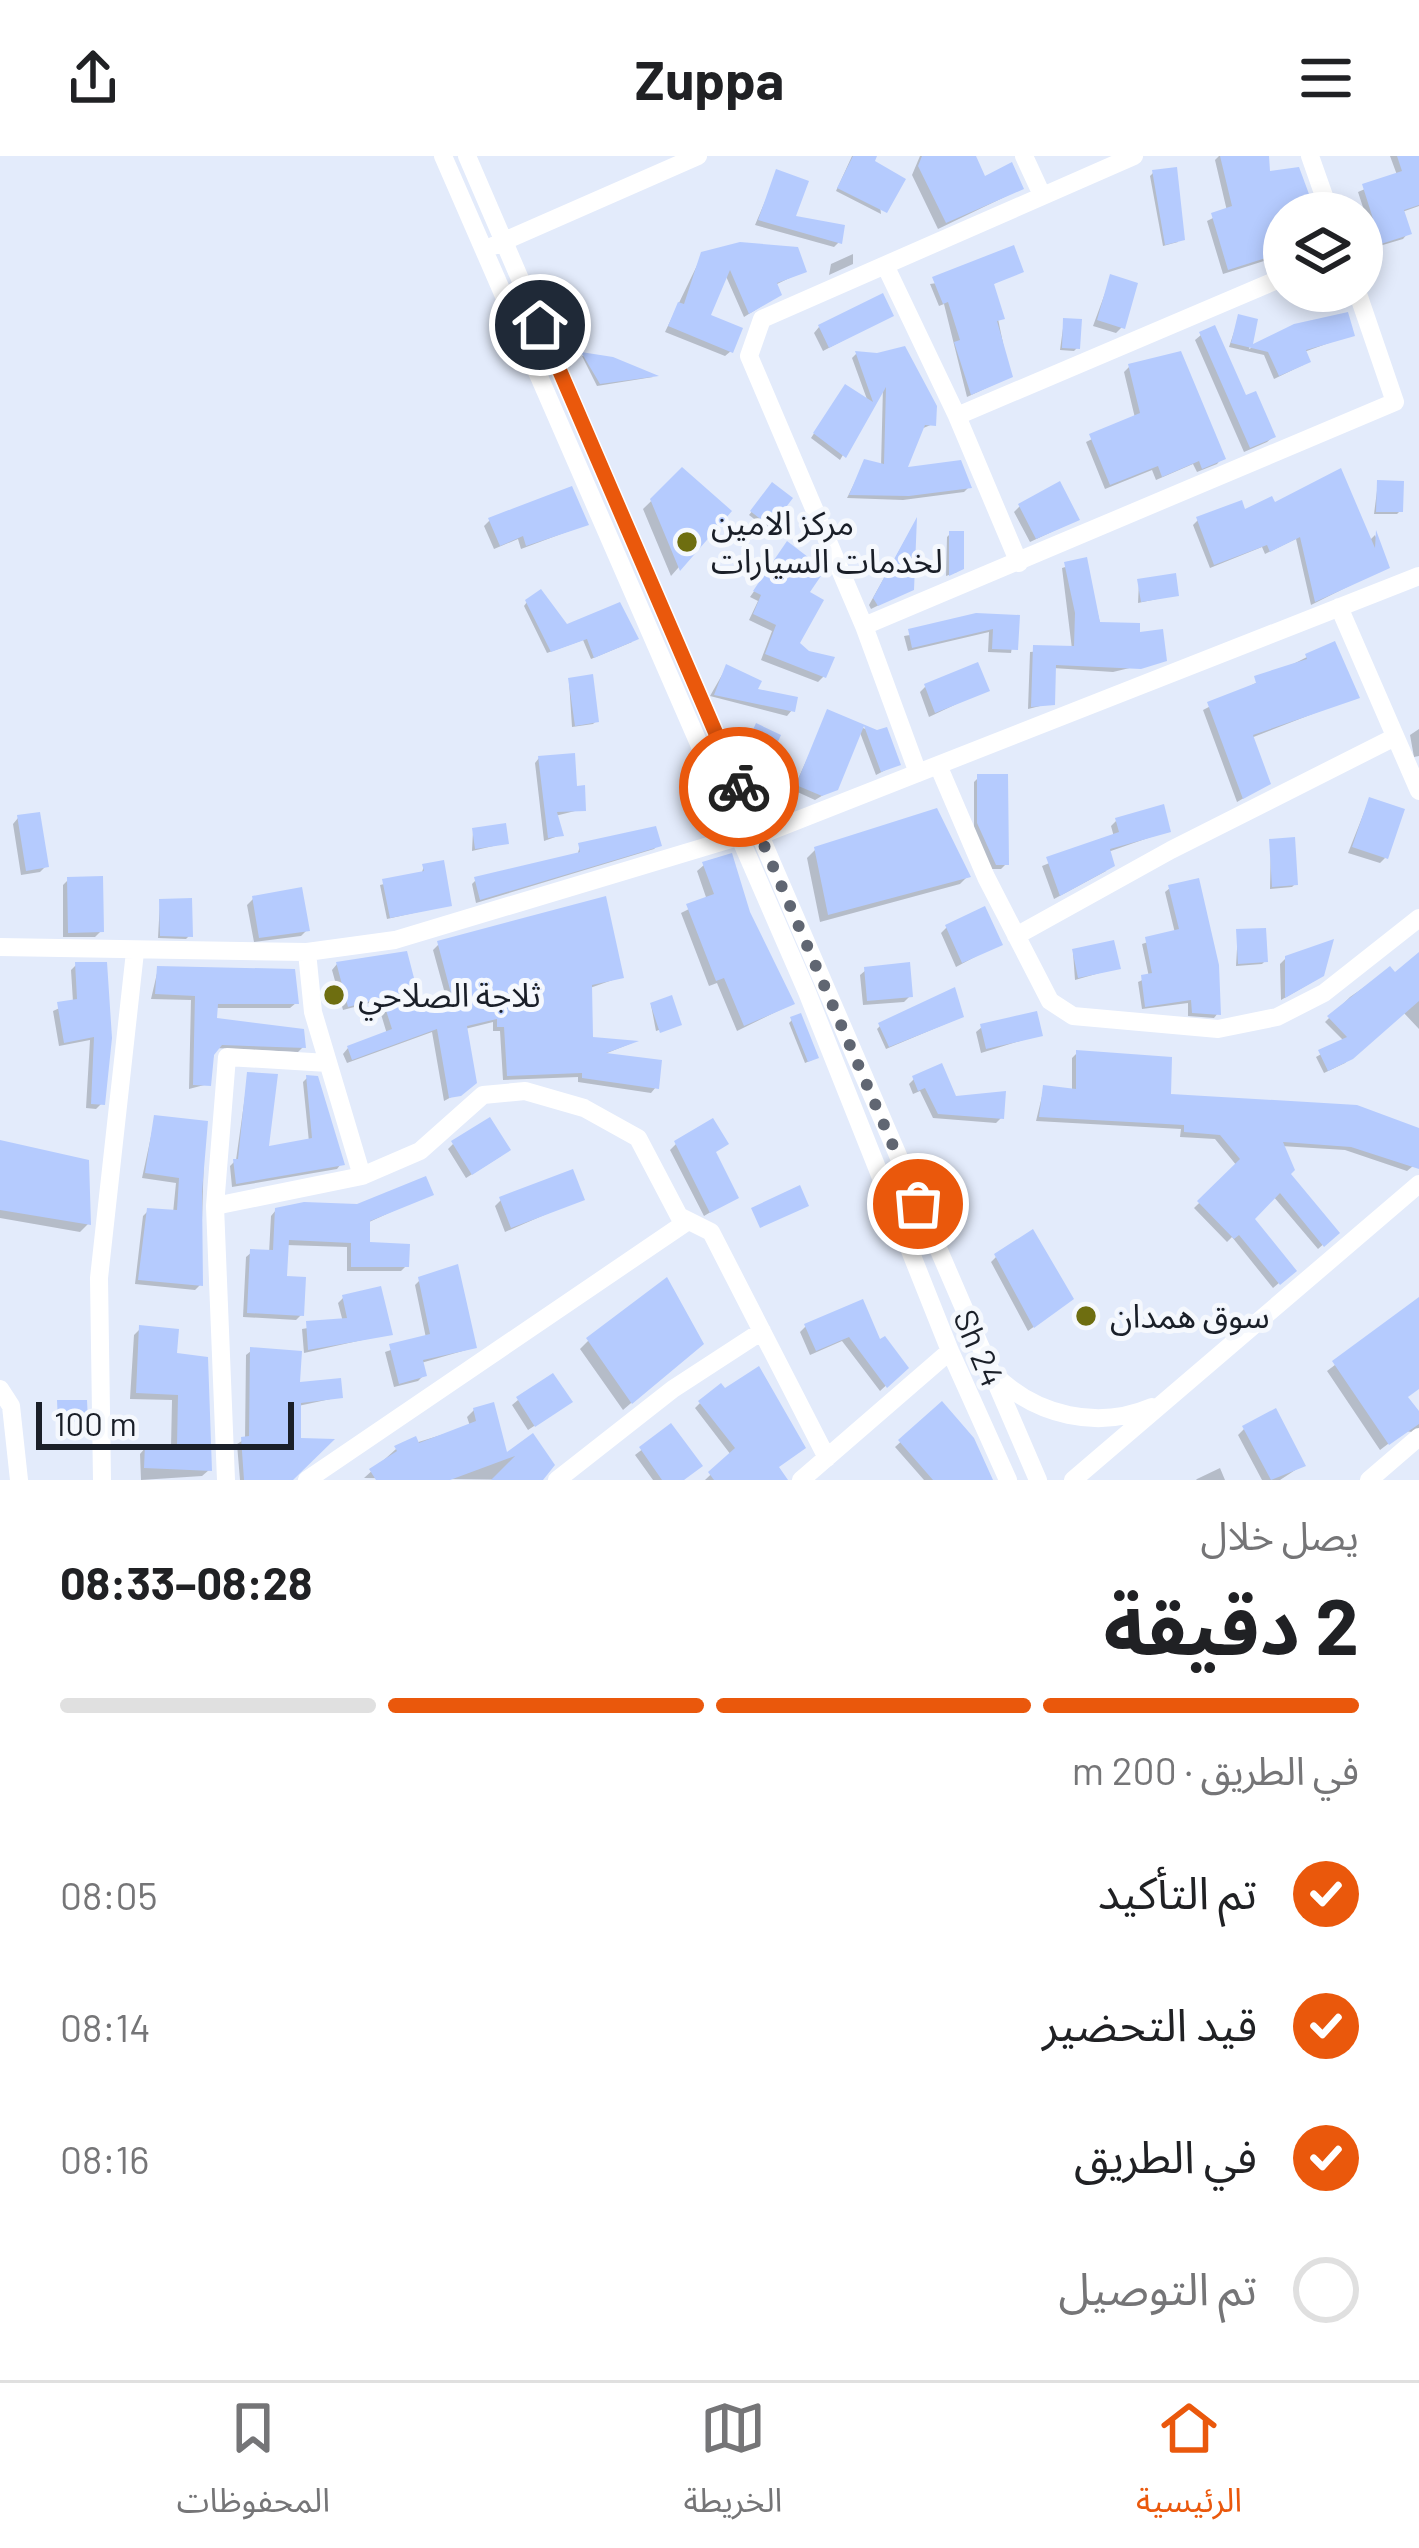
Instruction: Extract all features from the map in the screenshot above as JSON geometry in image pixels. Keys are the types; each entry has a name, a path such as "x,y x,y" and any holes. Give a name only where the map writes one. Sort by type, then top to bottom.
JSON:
{"street":[{"name":"Sh 24","path":"442,156 807,992 950,1351 1008,1480"},
{"name":"Sh 24","path":"467,156 1038,1480"},
{"path":"484,251 698,156"},
{"path":"1024,156 1042,195"},
{"path":"918,773 864,626 749,356 762,319 1134,156"},
{"path":"1310,156 1323,192"},
{"path":"885,265 957,416 1019,563"},
{"path":"957,416 1263,286"},
{"path":"864,626 1395,402 1364,312"},
{"path":"760,835 1419,576"},
{"path":"1339,608 1419,791"},
{"path":"1016,937 1171,850 1395,737"},
{"path":"938,765 1016,937 1050,1000 1073,1016 1218,1029 1277,1017 1324,993 1419,918"},
{"path":"0,946 307,952 395,940 738,837"},
{"path":"102,1480 99,1278 135,952"},
{"path":"307,952 313,1012 362,1176"},
{"path":"226,1480 215,1206 227,1057 328,1064"},
{"path":"215,1206 362,1176 420,1150 484,1095 525,1091 584,1108 638,1138 679,1216 711,1232 827,1458"},
{"path":"1073,1480 1416,1188"},
{"path":"307,1480 688,1221"},
{"path":"557,1480 673,1389 762,1331"},
{"path":"801,1480 950,1351"},
{"path":"988,1368 1020,1396 1059,1413 1122,1417 1162,1403"},
{"path":"0,1388 11,1406 19,1480"},
{"path":"1369,1480 1419,1437"}],"building":[{"path":"853,156 877,156 875,161 906,179 887,213 837,188"},
{"path":"922,156 976,156 985,176 1012,162 1024,189 946,223 918,166"},
{"path":"1220,156 1269,156 1270,171 1299,167 1308,192 1263,192 1263,259 1228,270 1211,213 1232,206"},
{"path":"1397,156 1419,156 1419,205 1404,210 1412,234 1383,243 1383,192 1365,192 1362,184 1402,171"},
{"path":"1177,167 1185,240 1165,245 1152,170"},
{"path":"776,169 809,181 796,216 845,225 842,244 758,220"},
{"path":"740,242 798,247 807,272 777,283 782,295 749,314 730,270 711,315 743,328 733,353 668,326 678,302 684,304 701,252"},
{"path":"1014,245 1024,272 994,284 1005,319 997,321 1013,377 971,395 954,342 960,340 948,302 943,304 932,277"},
{"path":"1110,274 1138,283 1125,329 1097,320"},
{"path":"883,293 894,316 829,348 818,325"},
{"path":"1348,312 1355,336 1306,350 1311,362 1279,376 1268,352 1231,343 1238,314 1258,319 1253,344 1294,324"},
{"path":"1063,318 1082,319 1080,349 1062,348"},
{"path":"1215,325 1246,395 1256,391 1276,437 1250,448 1199,332"},
{"path":"905,346 937,406 936,426 925,425 908,467 961,460 972,488 909,496 849,495 864,459 884,464 886,387 846,458 813,433 845,384 873,402 855,351 877,353"},
{"path":"1181,351 1226,459 1202,469 1199,461 1162,477 1158,466 1110,485 1089,434 1140,413 1128,364"},
{"path":"581,352 613,357 659,376 600,384"},
{"path":"682,467 732,511 680,571 650,499"},
{"path":"1341,468 1375,548 1376,530 1390,568 1315,602 1300,537 1270,552 1267,545 1214,565 1196,517 1242,500 1245,509 1272,496 1275,502"},
{"path":"1377,480 1404,481 1403,512 1376,512"},
{"path":"1060,481 1080,520 1036,539 1018,504"},
{"path":"772,482 793,498 771,527 750,511"},
{"path":"572,486 589,525 526,546 523,536 500,546 488,518"},
{"path":"917,517 914,590 878,606 873,598"},
{"path":"949,531 964,531 964,569 949,576"},
{"path":"787,541 825,570 810,592 824,600 800,643 809,651 835,657 826,678 765,654 776,625 753,614 761,595 753,591"},
{"path":"1087,557 1100,622 1140,623 1140,632 1163,629 1167,661 1141,669 1056,665 1055,705 1031,707 1033,645 1074,646 1075,613 1064,562"},
{"path":"1176,573 1179,596 1141,602 1137,579"},
{"path":"541,589 567,624 620,602 639,639 594,658 587,639 551,652 525,600"},
{"path":"976,613 1020,615 1018,650 992,649 993,629 912,648 908,629"},
{"path":"1335,641 1360,698 1253,735 1271,784 1243,799 1207,702 1256,683 1254,676 1307,659 1305,654"},
{"path":"978,662 990,691 935,713 924,684"},
{"path":"726,664 762,681 758,689 798,697 795,712 714,695"},
{"path":"593,674 599,722 575,726 568,678"},
{"path":"827,709 877,730 887,727 901,765 881,772 864,726 838,790 822,796 796,785"},
{"path":"756,723 781,735 768,764 743,753"},
{"path":"575,753 577,786 585,785 586,811 557,812 564,836 548,838 538,756"},
{"path":"977,774 1008,774 1009,865 996,865 977,823"},
{"path":"1369,797 1405,809 1388,859 1352,847"},
{"path":"1164,804 1171,832 1110,849 1115,866 1060,896 1046,857 1119,832 1115,818"},
{"path":"937,808 971,877 828,915 814,847"},
{"path":"40,812 49,867 26,871 17,815"},
{"path":"506,823 509,844 475,849 472,828"},
{"path":"656,826 662,846 480,900 474,877 580,852 578,843"},
{"path":"1295,837 1298,885 1272,887 1269,839"},
{"path":"732,853 750,912 795,1004 744,1026 724,978 716,981 686,904 714,894 702,862"},
{"path":"444,860 452,906 390,918 382,879 424,871 422,864"},
{"path":"103,876 104,932 68,933 67,877"},
{"path":"1199,878 1219,965 1221,1015 1192,1013 1191,1000 1145,1007 1141,975 1152,973 1145,937 1179,929 1168,885"},
{"path":"302,887 310,931 259,938 252,896"},
{"path":"606,896 624,978 592,985 593,1037 639,1041 606,1053 662,1060 659,1089 582,1078 582,1073 507,1076 504,1027 497,1027 497,1019 467,1026 477,1083 461,1096 449,1098 437,1029 352,1060 347,1046 392,1029 382,998 348,1007 336,962 407,951 421,1005 452,997 437,941"},
{"path":"192,898 193,937 160,936 159,899"},
{"path":"985,906 1003,945 962,963 945,925"},
{"path":"1266,928 1268,962 1238,964 1236,929"},
{"path":"1334,939 1324,976 1285,998 1285,956"},
{"path":"1114,940 1121,969 1078,978 1072,949"},
{"path":"1419,952 1419,1001 1353,1059 1328,1071 1318,1050 1347,1037 1327,1016 1390,966 1395,972"},
{"path":"75,962 107,962 112,1038 105,1105 91,1104 94,1037 64,1043 57,1002 77,999"},
{"path":"910,962 913,997 867,1001 864,967"},
{"path":"157,966 295,969 299,1004 218,1004 217,1018 304,1029 306,1048 222,1045 214,1055 211,1086 193,1085 195,996 155,994"},
{"path":"955,987 964,1017 889,1047 878,1023"},
{"path":"672,995 682,1025 660,1033 650,1003"},
{"path":"1037,1011 1043,1036 986,1049 980,1024"},
{"path":"801,1013 819,1058 808,1062 790,1017"},
{"path":"1076,1050 1172,1057 1171,1094 1357,1105 1419,1128 1419,1169 1351,1147 1283,1142 1295,1170 1291,1174 1340,1233 1324,1247 1280,1193 1255,1219 1297,1271 1280,1285 1239,1235 1234,1239 1197,1201 1240,1159 1220,1135 1184,1132 1184,1125 1039,1117 1043,1085 1076,1089"},
{"path":"942,1063 956,1096 1006,1091 1004,1119 938,1114 925,1088 918,1091 912,1076"},
{"path":"247,1072 278,1074 269,1146 312,1138 306,1075 318,1076 345,1165 236,1184 233,1159 238,1159"},
{"path":"154,1115 208,1121 202,1192 203,1286 138,1280 147,1208 177,1210 179,1178 145,1173"},
{"path":"490,1117 511,1150 472,1175 451,1141"},
{"path":"713,1118 729,1144 716,1152 739,1198 710,1213 674,1141"},
{"path":"0,1140 89,1160 91,1225 0,1210"},
{"path":"573,1169 585,1200 511,1228 499,1197"},
{"path":"426,1176 434,1195 370,1221 370,1242 410,1244 409,1267 351,1267 351,1243 289,1240 287,1276 306,1277 304,1316 247,1313 250,1249 273,1250 275,1208 304,1202 357,1204"},
{"path":"800,1185 809,1206 760,1228 751,1208"},
{"path":"1033,1229 1074,1299 1034,1328 994,1254"},
{"path":"458,1264 477,1348 423,1360 427,1376 399,1384 389,1344 430,1334 418,1277"},
{"path":"667,1277 704,1344 632,1404 586,1338"},
{"path":"381,1286 393,1335 308,1350 306,1321 347,1318 342,1295"},
{"path":"1419,1297 1419,1389 1408,1397 1419,1411 1419,1424 1389,1445 1332,1361"},
{"path":"863,1299 880,1339 885,1336 909,1368 887,1388 849,1337 816,1351 804,1324"},
{"path":"139,1325 179,1329 177,1353 208,1357 212,1471 144,1468 145,1444 177,1445 178,1395 136,1393"},
{"path":"250,1347 302,1351 300,1382 341,1378 343,1398 301,1403 301,1438 335,1439 293,1480 244,1480 241,1437 249,1436"},
{"path":"759,1366 806,1448 779,1467 788,1480 714,1480 708,1472 735,1448 698,1401 721,1383 725,1388"},
{"path":"553,1373 573,1402 535,1427 516,1397"},
{"path":"57,1400 87,1400 88,1421 58,1422"},
{"path":"942,1401 974,1438 993,1480 933,1480 898,1440"},
{"path":"494,1402 507,1452 533,1433 555,1465 543,1480 491,1480 515,1456 450,1480 376,1480 369,1469 397,1451 394,1446 416,1436 419,1443 476,1421 473,1408"},
{"path":"1276,1408 1306,1466 1271,1480 1242,1426"},
{"path":"671,1423 703,1466 684,1480 662,1480 639,1447"}],"way so far":[{"path":"739,787 918,1204"}],"place":[{"name":"مركز الامين لخدمات السيارات","path":"687,542"},
{"name":"ثلاجة الصلاحي","path":"334,995"},
{"name":"سوق همدان","path":"1086,1316"}],"route":[{"path":"540,325 739,787"}]}
